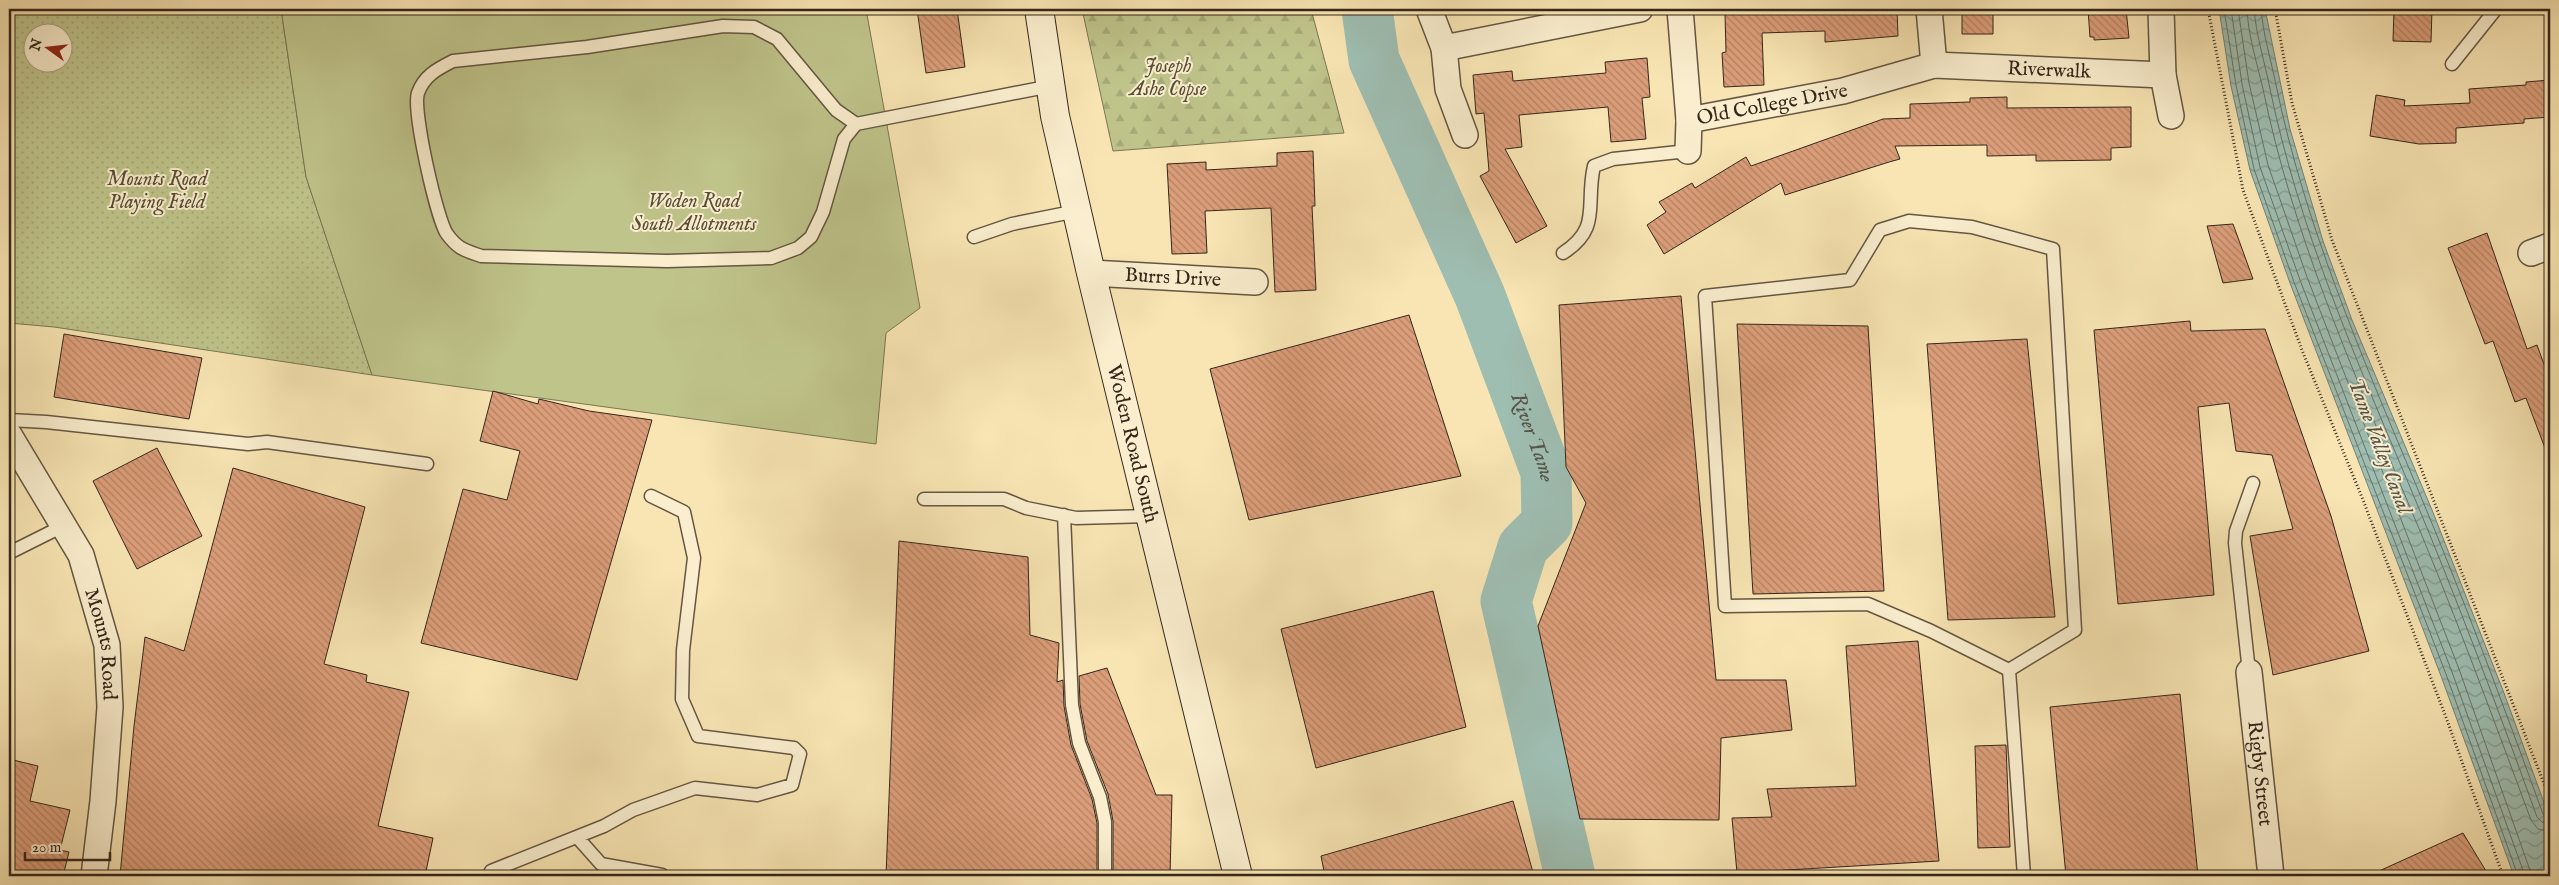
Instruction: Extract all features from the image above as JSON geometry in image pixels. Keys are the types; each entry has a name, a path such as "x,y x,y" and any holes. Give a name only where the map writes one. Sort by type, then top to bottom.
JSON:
{"street":[{"name":"Woden Road South","path":"1039,9 1051,86 1091,273 1238,876"},
{"path":"1429,9 1444,48 1448,89 1465,135"},
{"path":"1444,48 1640,9"},
{"name":"Old College Drive","path":"1680,9 1689,120 1843,91 1934,65"},
{"path":"1929,9 1934,65"},
{"path":"2161,9 2164,75 2171,116"},
{"name":"Riverwalk","path":"1934,65 2164,75"},
{"path":"1688,151 1689,120"},
{"name":"Burrs Drive","path":"1091,273 1255,282"},
{"name":"Mounts Road","path":"9,435 81,556 107,645 110,708 103,801 94,876"},
{"name":"Rigby Street","path":"2249,672 2271,876"}],"lane":[{"path":"2452,64 2496,9"},
{"path":"856,124 836,110 777,39 754,27 723,26 587,47 453,61 435,70 424,80 417,95 417,117 424,155 446,232 460,249 481,256 667,261 771,258 798,248 811,237 823,212 844,139 856,124 1051,86"},
{"path":"1563,253 1579,243 1588,230 1590,184 1594,166 1614,159 1688,151"},
{"path":"974,237 1012,224 1077,211"},
{"path":"1909,221 1972,227 2054,248 2074,630 2009,670 1931,631 1868,604 1725,606 1705,296 1850,280 1880,230 1909,221"},
{"path":"9,420 46,422 248,444 267,442 427,464"},
{"path":"2249,672 2235,543 2236,531 2253,483"},
{"path":"489,876 491,871 577,837 633,810 695,788 757,795 792,784 800,754 794,748 698,736 682,699 683,650 694,558 684,512 651,496"},
{"path":"924,499 1004,500 1026,508 1076,518 1150,516"},
{"path":"1064,516 1072,705 1079,743 1100,798 1105,822 1105,876"},
{"path":"9,552 63,526"},
{"path":"2009,670 2024,876"},
{"path":"577,837 601,864 662,875"}],"path":[{"path":"2208,9 2243,190 2302,350 2363,500 2447,720 2503,876"},
{"path":"2275,9 2292,103 2332,240 2550,799"}],"green space":[{"name":"Mounts Road Playing Field","path":"9,9 281,9 306,177 372,375 54,327 9,323"},
{"name":"Woden Road South Allotments","path":"281,9 866,9 920,308 886,333 876,444 372,375 306,177"},
{"name":"Joseph Ashe Copse","path":"1082,9 1311,9 1344,133 1113,151"}],"water":[{"name":"Tame Valley Canal","path":"2219,9 2265,9 2290,129 2323,241 2352,320 2432,510 2504,693 2550,819 2550,876 2514,876 2441,676 2290,283 2250,170 2231,86"}],"building":[{"path":"917,9 957,9 965,67 926,73"},
{"path":"1734,9 1897,9 1898,36 1825,42 1825,31 1762,33 1764,85 1724,87 1722,53 1726,52 1725,14 1735,13"},
{"path":"1962,9 1993,9 1993,34 1962,34"},
{"path":"2088,9 2126,9 2129,38 2094,40 2094,37 2090,37"},
{"path":"2394,9 2432,9 2431,42 2393,41"},
{"path":"1647,58 1650,97 1642,98 1646,139 1611,142 1608,107 1519,115 1522,147 1505,149 1547,226 1516,243 1480,176 1489,171 1484,113 1476,114 1473,75 1512,71 1513,81 1606,73 1605,62"},
{"path":"2550,80 2550,117 2524,119 2524,123 2456,128 2456,143 2419,144 2370,136 2376,95 2405,100 2404,106 2470,103 2469,89 2526,85 2526,82"},
{"path":"2007,97 2007,108 2131,107 2131,147 2111,148 2111,160 2036,161 2036,155 1987,156 1987,145 1895,146 1900,159 1785,195 1781,183 1664,254 1647,225 1666,212 1659,202 1692,183 1695,188 1746,157 1751,166 1883,119 1910,118 1910,104 1970,102 1970,98"},
{"path":"1313,151 1315,206 1312,206 1316,290 1275,292 1271,208 1205,211 1207,253 1172,254 1167,164 1206,162 1206,170 1277,166 1277,153"},
{"path":"2233,224 2253,279 2223,283 2207,226"},
{"path":"2487,233 2527,349 2537,345 2550,381 2550,456 2548,456 2526,398 2515,402 2493,341 2485,344 2448,248"},
{"path":"1681,296 1716,680 1786,680 1792,730 1721,738 1719,820 1580,819 1538,626 1586,503 1566,467 1559,305"},
{"path":"1409,315 1461,476 1249,520 1210,369"},
{"path":"2190,321 2191,331 2265,329 2331,516 2369,651 2273,675 2250,536 2293,529 2272,455 2236,451 2229,403 2198,407 2214,595 2118,604 2094,330"},
{"path":"1737,324 1868,326 1884,591 1753,594"},
{"path":"64,334 202,358 189,419 54,397"},
{"path":"2027,339 2055,617 1948,620 1927,344"},
{"path":"493,391 538,404 539,399 589,411 652,420 577,680 421,643 463,489 507,500 520,451 480,441"},
{"path":"157,448 202,536 137,569 93,481"},
{"path":"233,468 365,507 324,664 367,675 366,682 409,692 378,826 433,838 425,876 120,876 134,726 145,637 184,651"},
{"path":"899,541 1028,557 1030,635 1059,643 1057,682 1063,680 1064,706 1071,745 1092,799 1097,823 1097,876 886,876"},
{"path":"1433,591 1466,727 1316,768 1281,629"},
{"path":"1918,641 1939,861 1737,873 1732,818 1772,817 1767,789 1856,786 1846,646"},
{"path":"1107,668 1156,795 1172,795 1170,876 1113,876 1113,821 1108,794 1087,741 1080,704 1079,676"},
{"path":"2180,694 2198,876 2066,876 2050,707"},
{"path":"2006,745 2010,847 1978,848 1975,746"},
{"path":"9,759 38,766 30,801 70,810 60,850 69,852 63,876 9,876"},
{"path":"1513,801 1534,876 1325,876 1321,856"},
{"path":"2463,833 2489,876 2368,876"}],"waterway":[{"name":"River Tame","path":"1367,9 1374,60 1480,296 1546,472 1547,523 1523,547 1506,601 1570,876"}]}
